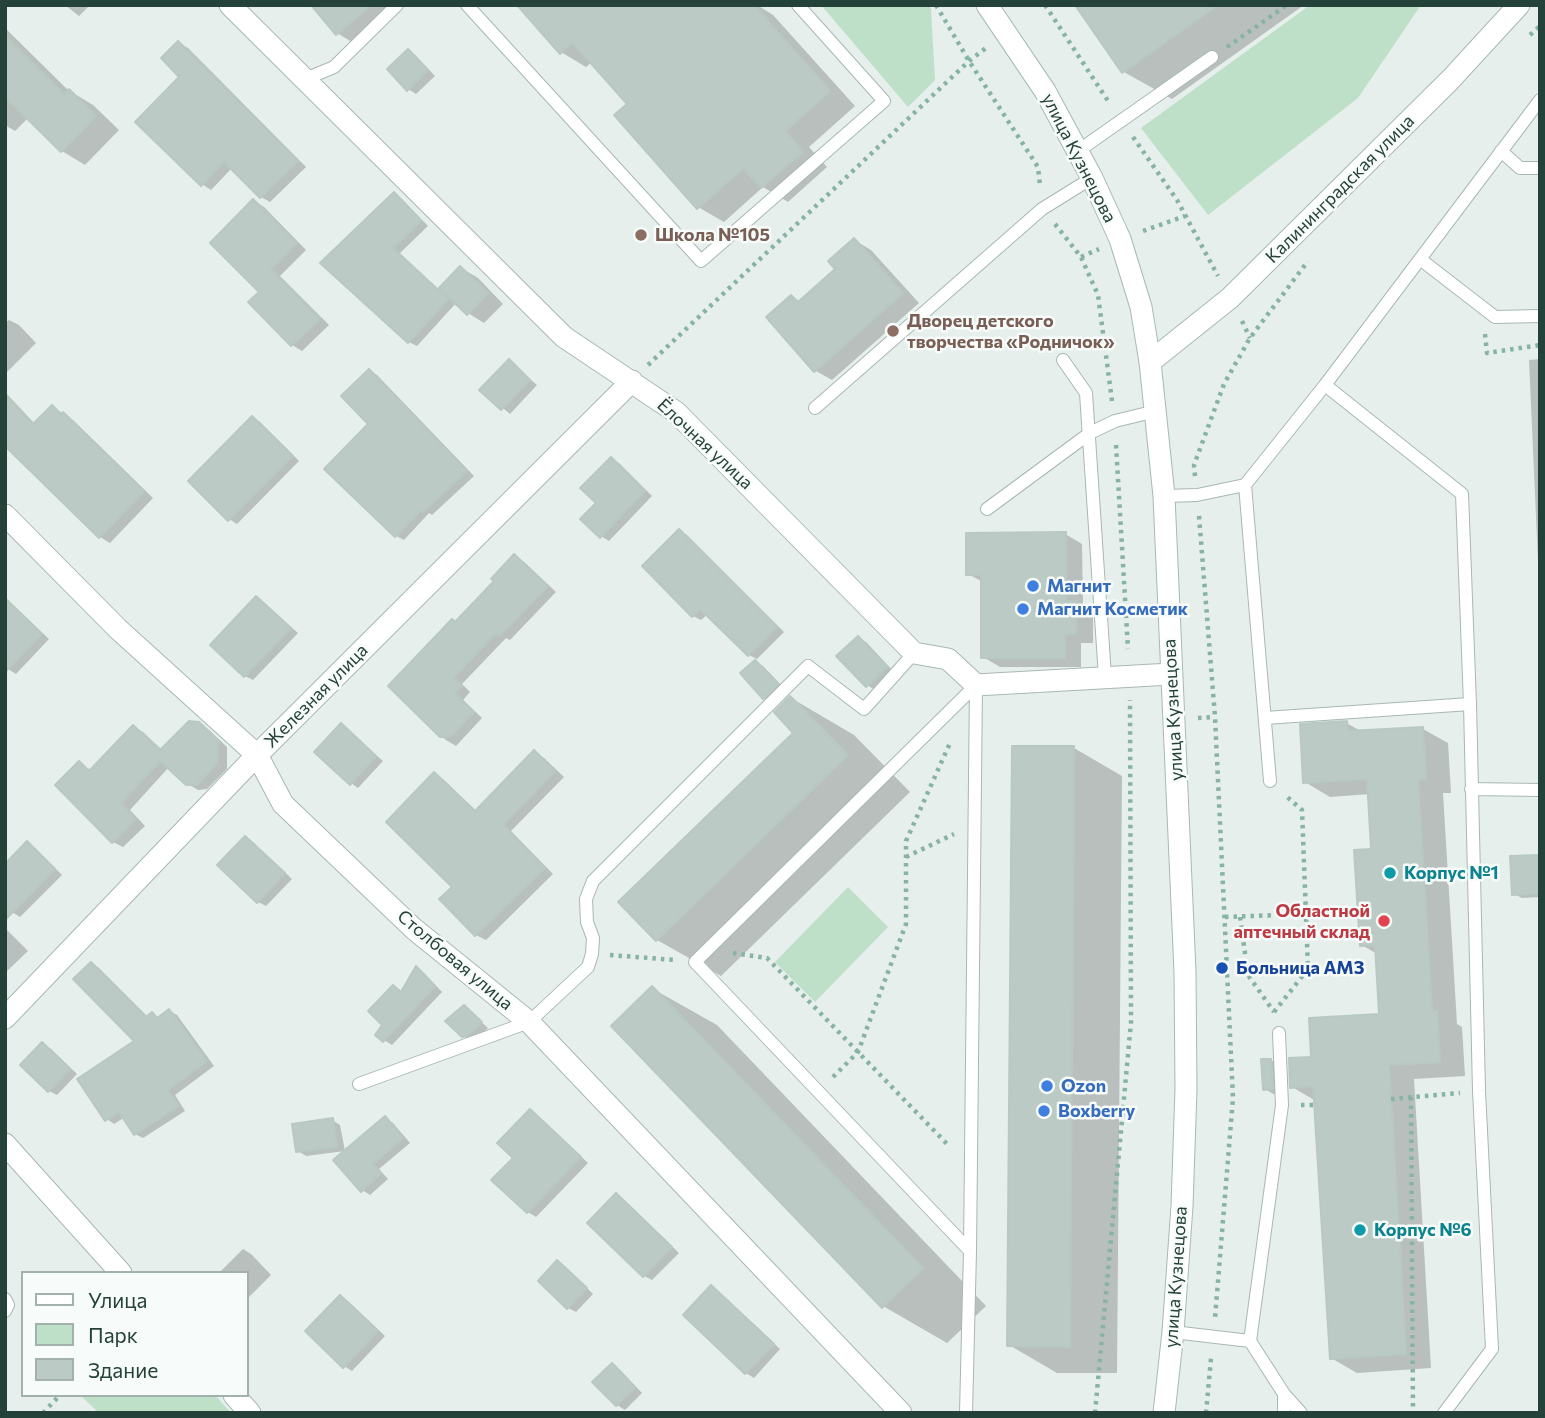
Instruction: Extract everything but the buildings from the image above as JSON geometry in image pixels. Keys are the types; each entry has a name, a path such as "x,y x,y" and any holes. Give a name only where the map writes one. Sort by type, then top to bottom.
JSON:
{"street":[{"name":"Ёлочная улица","path":"230,5 564,337 676,412 914,653"},
{"name":"улица Кузнецова","path":"987,5 1045,91 1092,178 1120,239 1140,306 1150,362 1164,496 1185,972 1186,1089 1182,1206 1164,1413"},
{"name":"Калининградская улица","path":"1150,362 1230,298 1441,89 1519,5"},
{"name":"Железная улица","path":"5,1018 257,755 632,381"},
{"name":"Столбовая улица","path":"5,515 118,629 257,755 283,804 414,929 529,1021 901,1413"},
{"path":"914,653 948,659 976,685 1171,674"},
{"path":"5,1144 119,1271"},
{"path":"235,1397 250,1413"}],"lane":[{"path":"303,80 334,67 396,5"},
{"path":"467,5 701,261 884,101 798,5"},
{"path":"1078,151 1212,57"},
{"path":"1164,496 1197,495 1245,485 1325,385 1540,100"},
{"path":"1501,151 1520,168 1540,168"},
{"path":"815,408 1042,209 1092,178"},
{"path":"1420,259 1495,317 1540,316"},
{"path":"1063,360 1086,393 1105,677"},
{"path":"1325,385 1462,495 1479,1091 1492,1349 1444,1413"},
{"path":"987,509 1090,433 1115,421 1156,411"},
{"path":"1245,485 1270,781"},
{"path":"359,1084 529,1021 588,967 593,938 587,922 586,899 593,881 808,666 864,709 914,653"},
{"path":"966,1413 976,685"},
{"path":"970,1251 695,962 976,685"},
{"path":"1265,718 1470,705"},
{"path":"1471,789 1540,790"},
{"path":"1279,1033 1282,1105 1250,1341 1284,1394 1301,1413"},
{"path":"5,1299 8,1305 5,1311"},
{"path":"1173,1332 1250,1341"},
{"path":"1284,1394 1284,1413"}],"path":[{"path":"1045,5 1177,200 1250,338"},
{"path":"1212,57 1287,5"},
{"path":"632,381 968,61 1006,32"},
{"path":"818,1091 858,1052 906,924 906,841 954,733"},
{"path":"1270,781 1302,810 1308,969 1274,1012"},
{"path":"906,857 974,824"},
{"path":"1225,917 1306,914"},
{"path":"1240,916 1248,975 1274,1012 1279,1033"},
{"path":"708,949 767,958 971,1169"},
{"path":"592,954 695,962"},
{"path":"1391,1099 1479,1091"},
{"path":"1411,1097 1413,1413"},
{"path":"43,1413 59,1397"}],"green space":[{"path":"821,5 929,5 935,80 908,107"},
{"path":"1310,5 1421,5 1358,98 1208,215 1141,128"},
{"path":"848,887 888,927 815,1002 775,962"},
{"path":"82,1397 217,1397 231,1413 99,1413"}],"place":[{"name":"Школа №105","path":"641,235"},
{"name":"Дворец детского творчества «Родничок»","path":"893,331"},
{"name":"Магнит","path":"1033,586"},
{"name":"Магнит Косметик","path":"1023,609"},
{"name":"Корпус №1","path":"1390,873"},
{"name":"Областной аптечный склад","path":"1384,921"},
{"name":"Больница АМЗ","path":"1222,968"},
{"name":"Ozon","path":"1047,1086"},
{"name":"Boxberry","path":"1044,1111"},
{"name":"Корпус №6","path":"1360,1230"}]}
